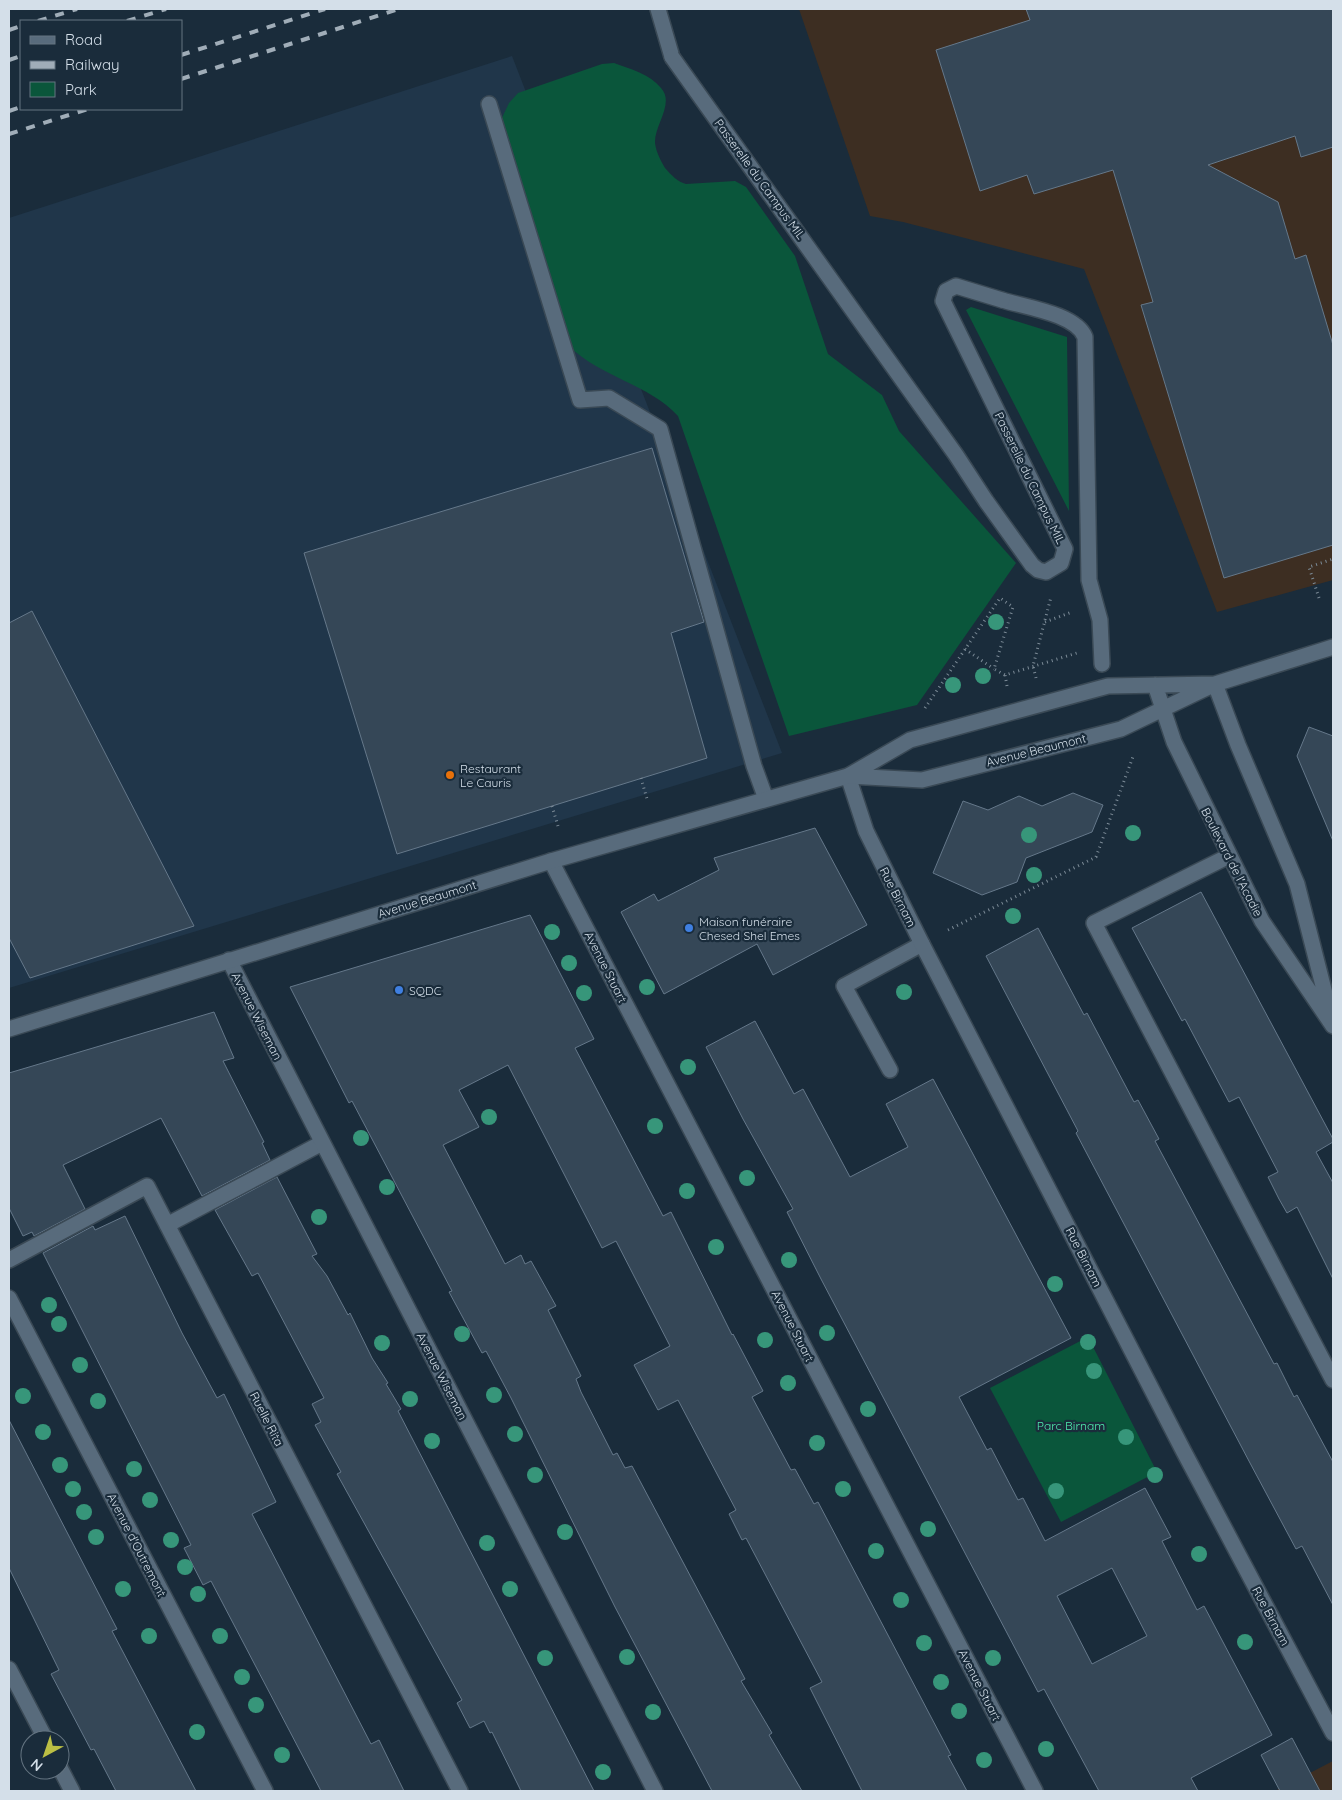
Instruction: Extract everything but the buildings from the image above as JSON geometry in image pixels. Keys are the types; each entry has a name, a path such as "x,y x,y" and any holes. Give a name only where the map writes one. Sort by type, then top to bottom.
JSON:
{"street":[{"name":"Passerelle du Campus MIL","path":"658,9 672,57 956,455 1032,565 1038,570 1046,572 1061,563 1065,549 942,301 946,291 956,286 1067,319 1078,326 1085,337 1089,580 1100,620 1102,664"},
{"path":"489,104 580,400 609,398 660,429 754,766 766,799"},
{"name":"Avenue Beaumont","path":"848,776 922,780 1121,729 1215,684 1333,647"},
{"name":"Avenue Beaumont","path":"9,1028 551,861 848,776 910,740 1108,686 1215,684"},
{"name":"Boulevard de l'Acadie","path":"1215,684 1238,745 1297,884 1333,1025"},
{"name":"Boulevard de l'Acadie","path":"1155,685 1174,742 1262,921 1333,1025"},
{"name":"Rue Birnam","path":"848,776 866,831 922,944 1333,1734"},
{"path":"1229,856 1094,924 1333,1380"},
{"name":"Avenue Stuart","path":"551,861 1035,1791"},
{"path":"890,1070 844,986 922,944"},
{"name":"Avenue Wiseman","path":"229,960 655,1791"},
{"path":"167,1225 322,1143"},
{"name":"Ruelle Rita","path":"9,1260 147,1186 460,1791"},
{"name":"Avenue d'Outremont","path":"9,1298 265,1791"},
{"path":"9,1669 41,1730"}],"path":[{"path":"1319,598 1309,567 1333,559"},
{"path":"1038,682 1033,666 1051,595"},
{"path":"922,711 1000,598 1013,607 994,669"},
{"path":"965,649 1005,675 1100,646"},
{"path":"1005,675 1008,691"},
{"path":"948,930 1096,857 1134,754"},
{"path":"641,778 647,799"},
{"path":"552,806 558,826"}],"shaded area":[{"path":"799,9 1333,9 1333,580 1217,612 1084,269 903,222 870,216"},
{"path":"512,56 782,753 9,988 9,218"},
{"path":"1333,1761 1333,1791 1275,1791"}],"green space":[{"path":"614,63 639,72 651,79 665,94 665,108 657,129 655,143 665,168 680,182 686,184 735,181 746,187 795,256 828,354 882,395 899,431 1016,563 917,705 789,736 678,416 653,396 595,366 569,346 500,122 509,103 518,93 602,64"},
{"path":"971,307 1067,337 1069,511 966,310"},
{"name":"Parc Birnam","path":"1088,1337 1157,1472 1061,1522 990,1388"}],"railway":[{"path":"41,20 77,9"},
{"path":"130,20 166,9"},
{"path":"182,55 325,9"},
{"path":"182,79 399,9"},
{"path":"9,30 20,26"},
{"path":"9,60 20,56"},
{"path":"9,111 20,107"},
{"path":"9,134 85,110"}],"place":[{"name":"Restaurant Le Cauris","path":"450,775"},
{"name":"Maison funéraire Chesed Shel Emes","path":"689,928"},
{"name":"SQDC","path":"399,990"}]}
